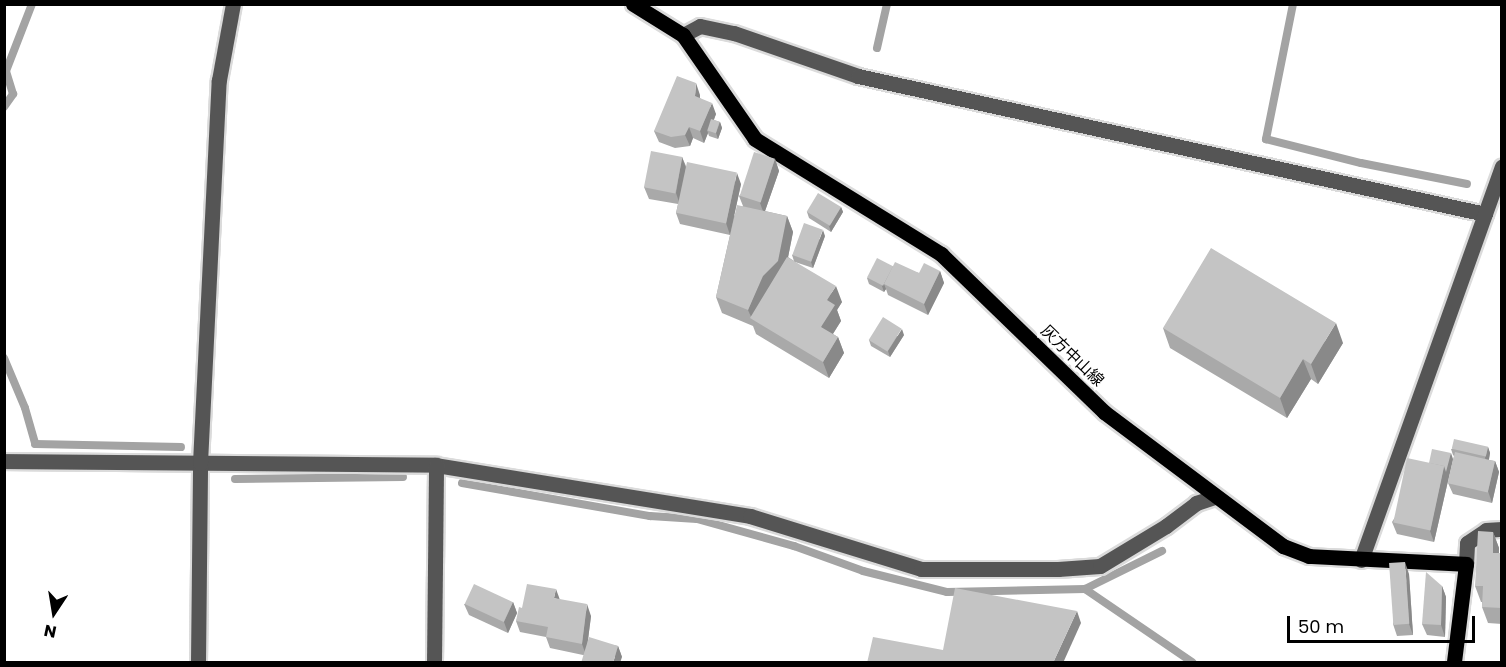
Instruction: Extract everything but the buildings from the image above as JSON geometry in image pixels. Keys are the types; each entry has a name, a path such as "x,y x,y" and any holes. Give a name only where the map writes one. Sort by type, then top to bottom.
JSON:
{"main road":[{"name":"灰方中山線","path":"633,4 683,35 755,139 941,254 1104,412 1214,497 1283,546 1298,553 1361,560 1466,564"},
{"path":"1454,663 1466,564"}],"street":[{"path":"198,663 200,463 219,80 233,4"},
{"path":"683,35 700,26 734,33 858,75 1485,214"},
{"path":"1361,560 1502,167"},
{"path":"4,461 436,465 750,516 921,569 1058,569 1100,566 1166,526 1196,503 1214,497"},
{"path":"434,663 436,465"},
{"path":"1466,564 1467,543 1486,530 1502,529"}],"waterway":[{"path":"4,107 13,94 6,71 32,4"},
{"path":"877,48 887,4"},
{"path":"1293,4 1266,139 1361,163 1467,184"},
{"path":"4,358 25,408 35,444 181,447"},
{"path":"235,479 403,477"},
{"path":"462,483 650,516 697,519 794,546 863,571 947,592 1085,589 1162,551"},
{"path":"1085,589 1192,662"}]}
